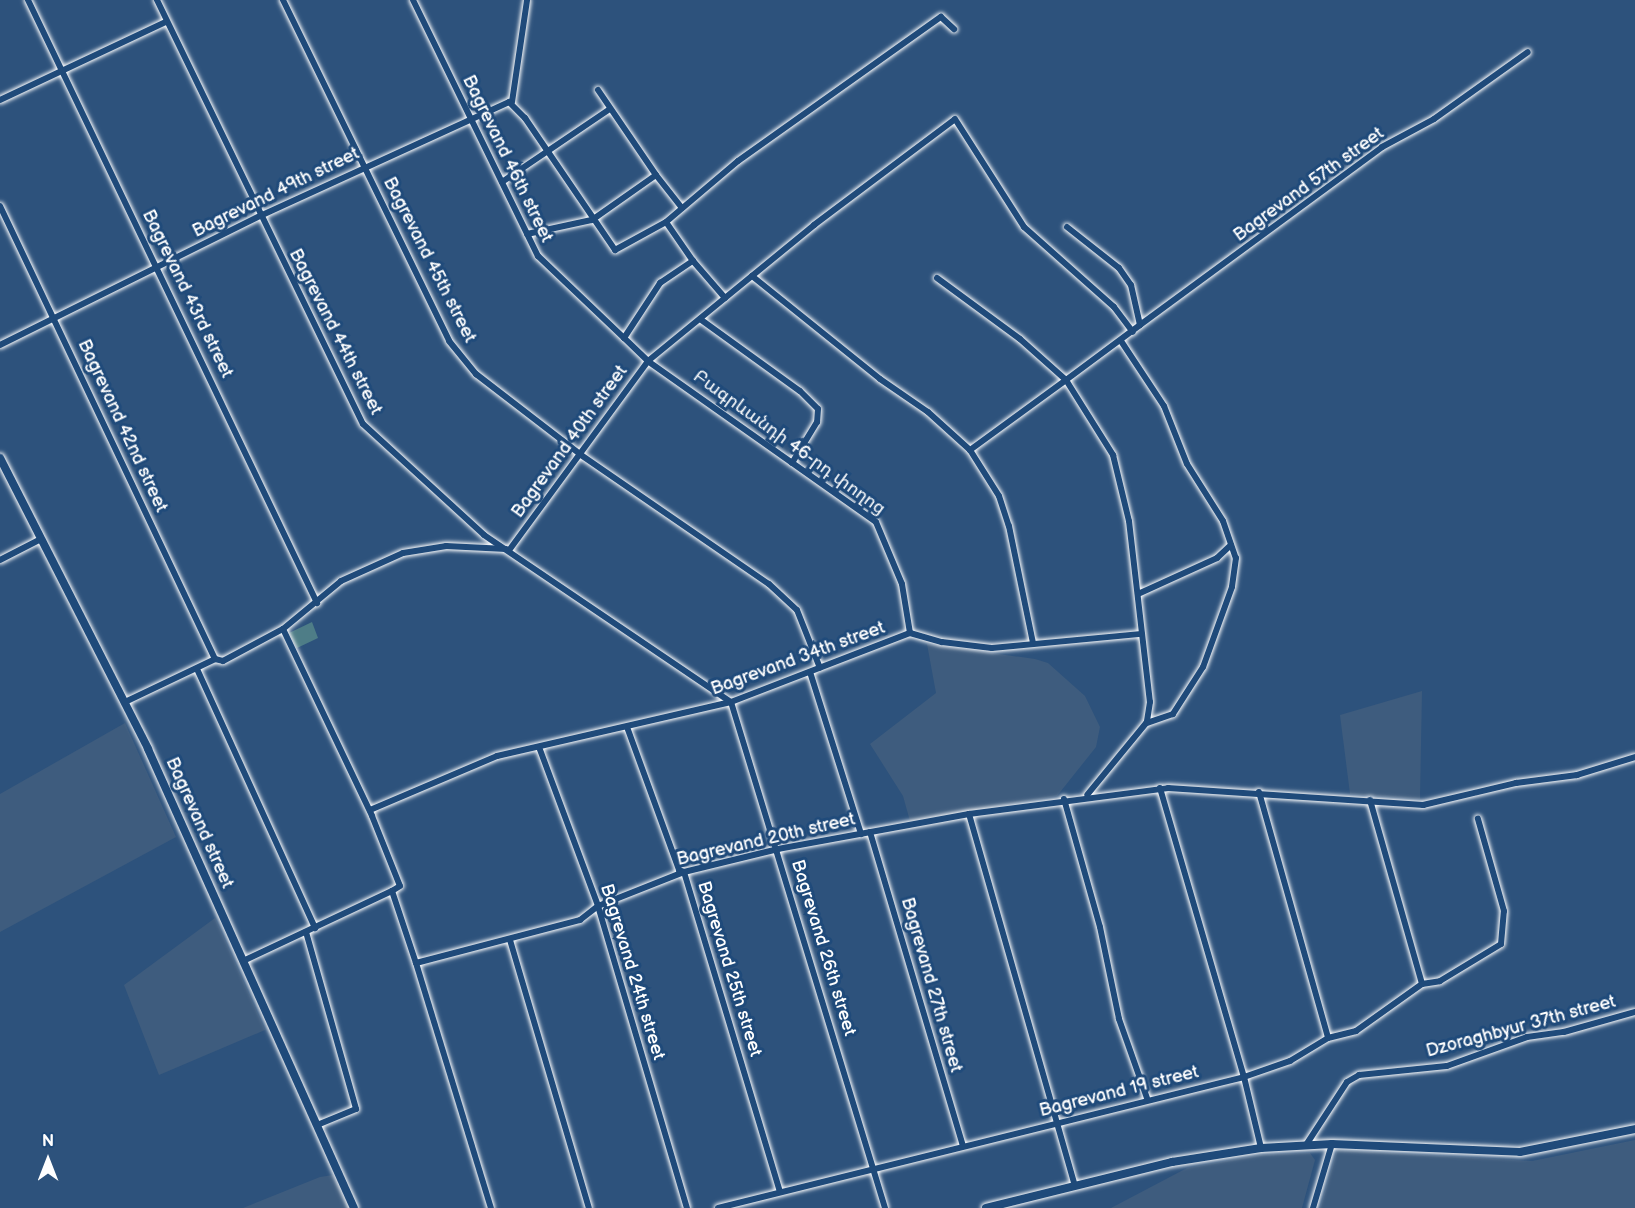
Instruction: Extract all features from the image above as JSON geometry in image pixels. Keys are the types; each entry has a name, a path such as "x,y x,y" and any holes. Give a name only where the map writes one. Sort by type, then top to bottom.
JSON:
{"main road":[{"name":"Bagrevand street","path":"0,458 125,702 354,1208"}],"street":[{"name":"Bagrevand 43rd street","path":"28,0 64,70 317,603"},
{"name":"Bagrevand 44th street","path":"156,0 363,424 484,535 510,549 731,702"},
{"name":"Bagrevand 45th street","path":"283,0 449,341 476,374 581,455 769,584 797,610 820,668"},
{"name":"Bagrevand 46th street","path":"413,0 538,256 624,338"},
{"path":"527,0 512,102 615,250 666,222 738,161 941,17 954,29"},
{"path":"0,100 166,22"},
{"name":"Bagrevand 57th street","path":"970,450 1262,239 1382,147 1434,119 1528,52"},
{"path":"598,90 656,175 682,208"},
{"name":"Bagrevand 49th street","path":"0,345 365,166 512,102"},
{"path":"502,182 548,154 610,109"},
{"path":"648,361 752,276 955,118 1024,227 1114,307 1133,332"},
{"path":"527,234 592,220 656,175"},
{"name":"Bagrevand 42nd street","path":"0,206 215,660"},
{"path":"666,222 693,261 725,298"},
{"path":"1066,227 1119,268 1131,285 1140,325"},
{"name":"Bagrevand 40th street","path":"510,549 648,361 624,338 660,283 693,261"},
{"path":"752,276 880,379 928,412 970,450 999,496 1009,526 1033,642"},
{"path":"938,278 1020,339 1066,380 1113,455 1129,521 1149,702 1147,723 1087,796"},
{"path":"700,319 800,391 818,409 817,422 792,463"},
{"path":"1121,340 1164,406 1187,464 1223,521 1236,558 1232,587 1203,667 1173,714 1163,720 1147,723"},
{"name":"Բագրևանդի 46-րդ փողոց","path":"648,361 883,530 902,584 910,633"},
{"path":"0,560 41,538"},
{"path":"1138,594 1217,558 1231,545"},
{"path":"125,702 215,660 223,661 282,630 341,581 403,553 446,546 510,549"},
{"path":"243,961 400,886 370,810 282,630"},
{"name":"Bagrevand 34th street","path":"370,810 458,770 539,747 731,702 910,633 942,642 992,648 1033,642 1141,634"},
{"path":"197,669 315,928"},
{"path":"810,672 861,834"},
{"name":"Bagrevand 26th street","path":"731,702 778,849 875,1168 885,1208"},
{"name":"Bagrevand 25th street","path":"627,727 679,870 684,872 780,1192"},
{"name":"Bagrevand 24th street","path":"539,747 598,906 687,1208"},
{"name":"Bagrevand 20th street","path":"416,963 580,920 598,906 684,872 778,849 969,814 1087,796 1160,788 1259,792 1423,805 1516,783 1577,775 1635,757"},
{"path":"1160,788 1244,1077 1261,1148"},
{"path":"1259,792 1329,1038"},
{"path":"1064,800 1101,927 1119,1019 1147,1098"},
{"path":"1370,800 1422,984"},
{"path":"969,814 1075,1185"},
{"name":"Bagrevand 19 street","path":"718,1208 1057,1124 1147,1098 1244,1077 1290,1062 1329,1038 1356,1030 1422,984 1440,981 1501,944 1504,910 1478,819"},
{"name":"Bagrevand 27th street","path":"870,832 963,1146"},
{"path":"392,891 491,1208"},
{"path":"306,932 356,1109 317,1125"},
{"path":"510,940 589,1208"},
{"name":"Dzoraghbyur 37th street","path":"1306,1145 1347,1082 1359,1076 1447,1066 1527,1037 1564,1032 1635,1012"},
{"path":"986,1208 1172,1162 1261,1148 1332,1144 1520,1152 1635,1129"},
{"path":"1313,1208 1332,1144"}],"shaded area":[{"path":"927,644 1035,659 1048,663 1085,696 1100,727 1096,747 1057,796 910,821 903,796 870,744 936,693"},
{"path":"1422,691 1420,799 1350,794 1340,715"},
{"path":"125,723 176,837 0,932 0,794"},
{"path":"215,918 265,1030 159,1075 124,985"},
{"path":"1635,1140 1635,1208 1320,1208 1337,1150 1532,1161"},
{"path":"1310,1153 1315,1160 1302,1208 1111,1208 1187,1168 1260,1155"},
{"path":"333,1175 349,1208 243,1208 320,1177"}],"green space":[{"path":"312,622 318,638 297,648 289,633"}]}
